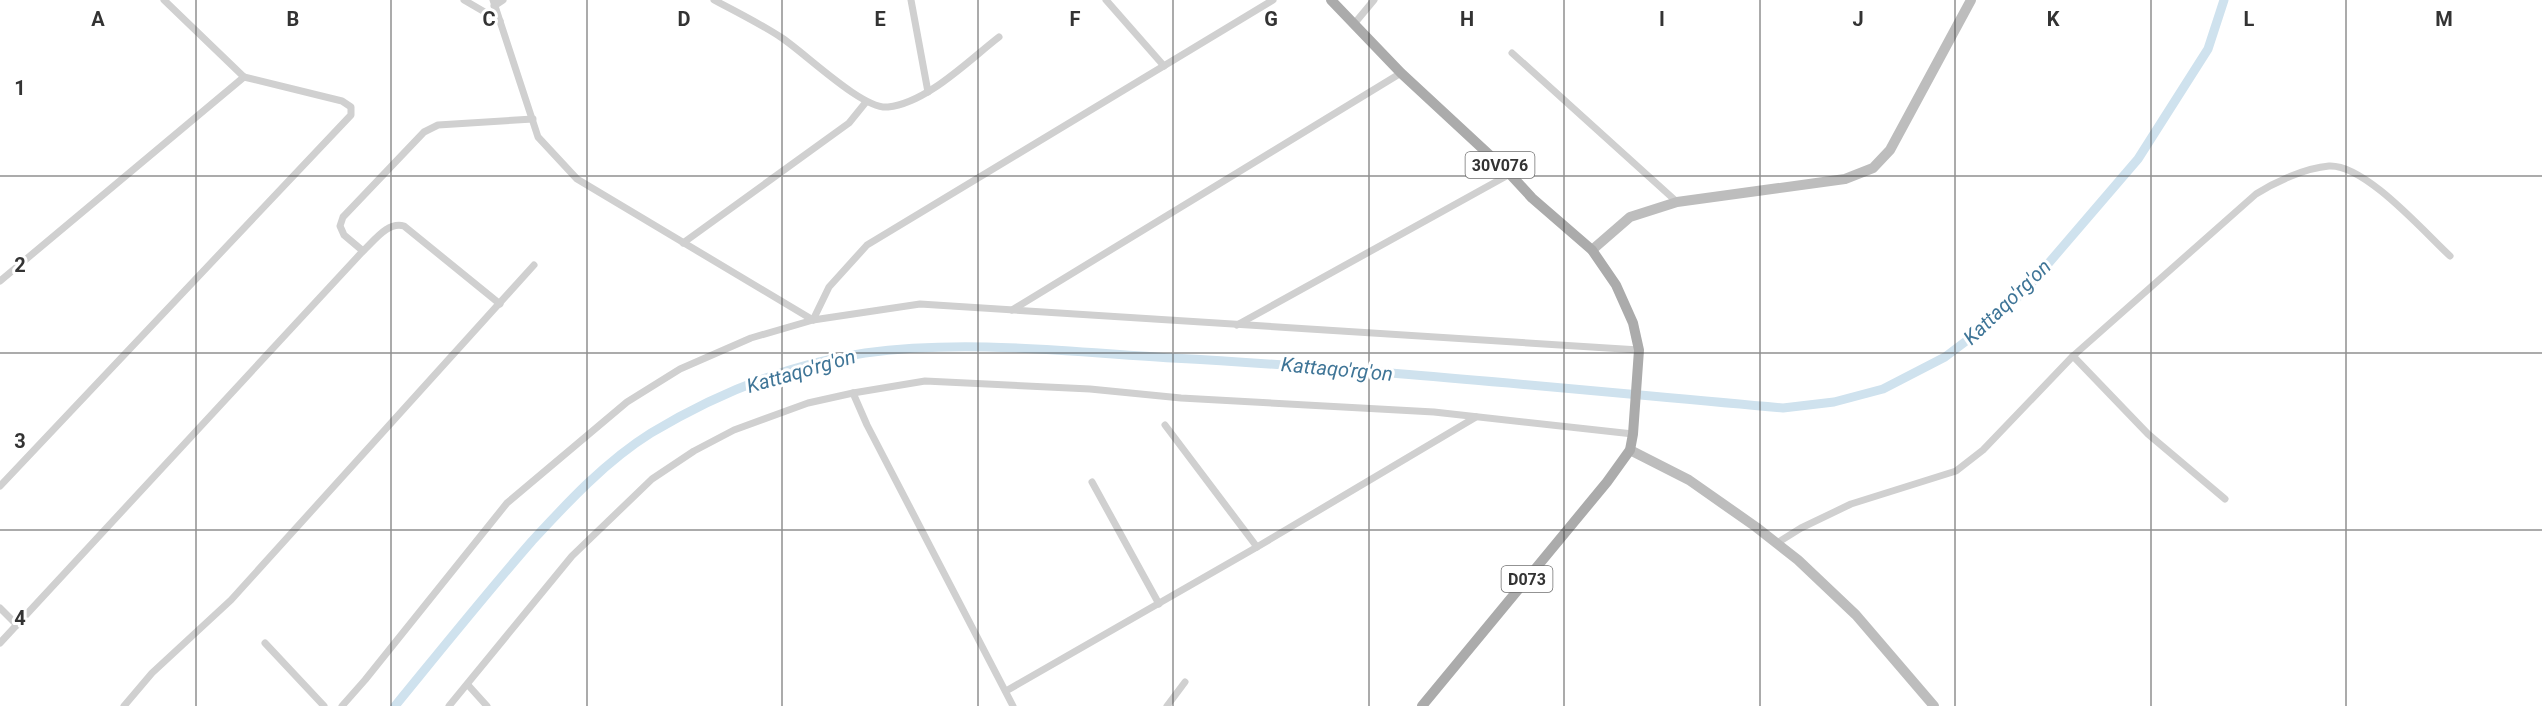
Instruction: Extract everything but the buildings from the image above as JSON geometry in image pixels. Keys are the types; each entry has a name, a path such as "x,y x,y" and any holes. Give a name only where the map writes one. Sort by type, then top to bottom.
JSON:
{"main road":[{"name":"30V076","path":"1331,0 1401,73 1510,174 1532,198 1592,250 1609,273 1633,323 1639,350 1634,434 1630,450"},
{"name":"D073","path":"1422,706 1607,482 1630,450"}],"street":[{"path":"0,486 351,115 351,107 342,101 244,77 164,0"},
{"path":"464,0 500,21"},
{"path":"503,0 494,3 538,136 577,179 813,320"},
{"path":"716,0 782,38 866,102 885,108 901,105 928,92 999,37"},
{"path":"911,0 928,92"},
{"path":"1106,0 1164,66"},
{"path":"813,320 829,287 867,245 1273,0"},
{"path":"1354,24 1374,0"},
{"path":"1592,250 1630,217 1677,202 1845,179 1873,168 1890,150 1971,0"},
{"path":"1512,53 1677,202"},
{"path":"1012,310 1401,73"},
{"path":"0,280 244,77"},
{"path":"683,243 849,123 866,102"},
{"path":"363,251 344,235 340,226 343,217 424,132 438,125 533,119"},
{"path":"1778,543 1801,528 1851,504 1956,471 1983,450 2073,356 2256,194 2278,180 2330,166 2350,171 2380,190 2450,256"},
{"path":"1237,325 1510,174"},
{"path":"0,643 363,251 390,227 398,224 404,226 500,304"},
{"path":"124,706 152,673 231,600 534,264"},
{"path":"342,706 507,503 627,402 680,369 751,338 813,320 920,304 1639,350"},
{"path":"2073,356 2148,434 2225,499"},
{"path":"449,706 572,556 652,479 734,430 808,403 925,381 1090,389 1181,398 1476,417 1634,434"},
{"path":"853,393 867,425 1013,706"},
{"path":"1006,691 1257,547 1476,417"},
{"path":"1165,425 1257,547"},
{"path":"1630,450 1689,480 1778,543 1856,615 1934,706"},
{"path":"1092,482 1159,604"},
{"path":"0,608 17,625"},
{"path":"265,643 324,706"},
{"path":"1167,706 1185,682"},
{"path":"468,685 487,706"}],"waterway":[{"name":"Kattaqo'rg'on","path":"395,706 532,541 618,456 651,433 727,393 781,373 837,358 903,349 1018,348 1401,374 1783,408 1834,402 1883,389 1945,357 1998,317 2029,286 2138,159 2208,49 2224,0"}]}
